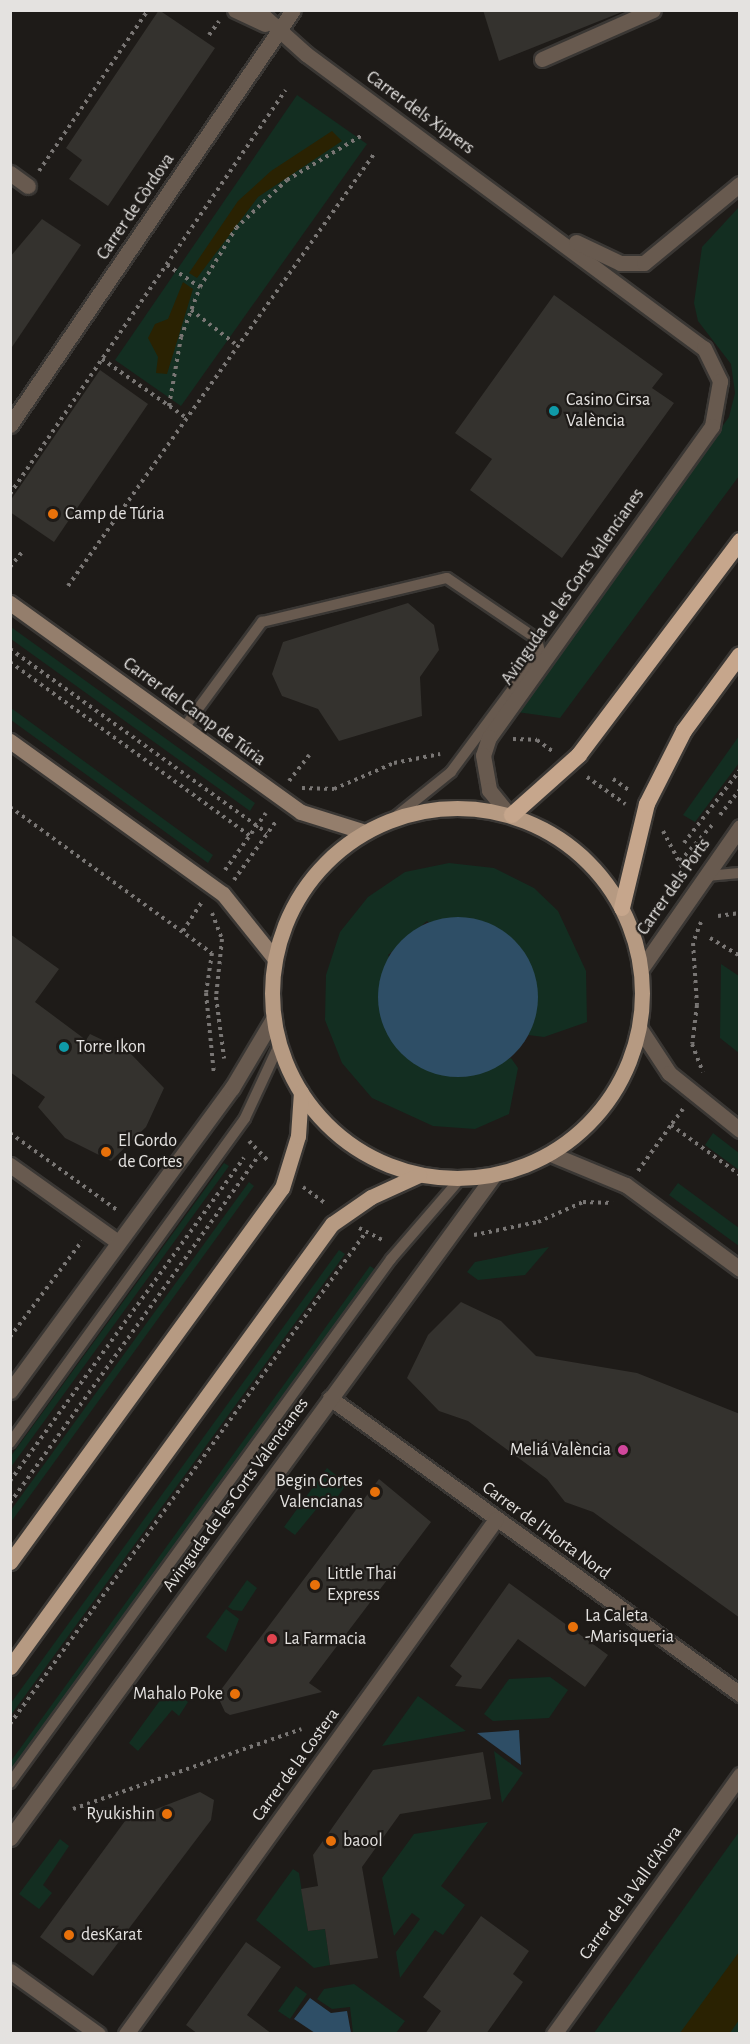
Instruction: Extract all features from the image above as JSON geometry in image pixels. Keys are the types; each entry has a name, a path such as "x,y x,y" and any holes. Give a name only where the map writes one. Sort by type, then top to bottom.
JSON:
{"highway":[{"path":"511,815 579,755 740,541"},
{"path":"622,908 647,804 684,731 740,655"}],"main road":[{"name":"Carrer del Camp de Túria","path":"10,603 301,812 365,832"},
{"path":"10,741 224,894 275,958"},
{"path":"441,809 511,815 565,842 592,866 622,908 641,969 640,1029 624,1075 606,1105 551,1154 494,1175 460,1179 419,1175 352,1146 301,1092 279,1045 273,1019 275,958 289,914 306,884 365,832 394,818 441,809"},
{"path":"10,1562 282,1188 298,1136 301,1092"},
{"path":"10,1667 327,1232 370,1197 419,1175"}],"street":[{"name":"Carrer dels Xiprers","path":"235,10 279,31"},
{"name":"Carrer dels Xiprers","path":"256,10 279,31 541,224 704,348 720,381"},
{"name":"Carrer de Còrdova","path":"10,425 292,10"},
{"path":"542,59 653,10"},
{"path":"10,173 28,186"},
{"name":"Carrer dels Xiprers","path":"541,224 620,263 635,265 653,258 740,184"},
{"name":"Avinguda de les Corts Valencianes","path":"511,815 489,790 483,755 489,738 712,426 720,381"},
{"name":"Carrer dels Ports","path":"641,969 740,827"},
{"path":"10,1391 232,1088 273,1019"},
{"path":"640,1029 669,1073 740,1130"},
{"path":"551,1154 626,1185 740,1269"},
{"path":"10,1165 118,1242"},
{"name":"Avinguda de les Corts Valencianes","path":"10,1838 494,1175"},
{"name":"Carrer de l'Horta Nord","path":"330,1398 740,1694"},
{"name":"Carrer de la Costera","path":"126,2034 496,1519"},
{"name":"Carrer de la Vall d'Aiora","path":"554,2034 740,1775"},
{"path":"10,1971 98,2034"}],"lane":[{"path":"184,728 262,622 447,578 540,643 540,652 451,772 394,818"},
{"path":"706,876 740,873"},
{"path":"10,1443 245,1118 279,1045"},
{"path":"10,1783 391,1258 460,1179"}],"path":[{"path":"28,186 148,10"},
{"path":"10,494 286,90"},
{"path":"169,406 191,310 200,287 236,228 257,205 321,157 361,136"},
{"path":"68,586 374,154"},
{"path":"167,264 200,287"},
{"path":"191,310 238,346"},
{"path":"102,359 188,419"},
{"path":"10,567 22,552"},
{"path":"10,649 267,832"},
{"path":"10,662 250,836"},
{"path":"502,740 543,744"},
{"path":"300,790 334,789 375,770 447,750"},
{"path":"289,781 309,754"},
{"path":"684,843 740,770"},
{"path":"613,779 629,790"},
{"path":"606,789 621,801"},
{"path":"10,807 212,953 206,993 216,1083 223,1068 216,997 222,939 213,910"},
{"path":"224,870 268,811"},
{"path":"235,879 278,819"},
{"path":"668,834 687,878"},
{"path":"680,861 691,855"},
{"path":"183,931 202,902"},
{"path":"718,916 740,913"},
{"path":"703,1080 692,1044 698,1005 693,943 704,916"},
{"path":"710,938 740,956"},
{"path":"638,1171 681,1112"},
{"path":"671,1125 740,1174"},
{"path":"10,1133 120,1213 127,1204"},
{"path":"10,1503 259,1155 366,1232 394,1246"},
{"path":"10,1481 244,1158"},
{"path":"466,1238 538,1222 583,1202 616,1200"},
{"path":"10,1724 366,1232"},
{"path":"10,1337 85,1236"},
{"path":"73,1809 301,1729"}],"green space":[{"path":"297,95 367,144 181,406 115,360"},
{"path":"739,207 739,476 560,718 517,712 729,417 735,393 731,364 698,321 694,303 702,247"},
{"path":"11,627 255,803 250,811 11,639"},
{"path":"11,708 213,855 208,863 11,720"},
{"path":"739,736 739,763 695,822 683,815"},
{"path":"449,863 494,868 534,888 558,911 586,971 587,1022 544,1037 528,1035 535,1019 427,921 388,955 464,1077 511,1058 518,1068 509,1114 475,1129 433,1126 372,1098 342,1063 325,1020 326,975 340,932 368,897 405,872"},
{"path":"721,964 739,976 739,1053 720,1038"},
{"path":"713,1133 739,1153 739,1170 705,1145"},
{"path":"224,1163 229,1166 11,1467 11,1456"},
{"path":"249,1182 254,1186 11,1522 11,1510"},
{"path":"678,1183 739,1228 739,1246 669,1195"},
{"path":"549,1247 525,1275 478,1280 467,1272 475,1262"},
{"path":"339,1250 345,1254 11,1715 11,1703"},
{"path":"370,1266 376,1270 11,1773 11,1761"},
{"path":"327,1468 347,1484 335,1500 328,1495 295,1535 284,1527"},
{"path":"247,1580 257,1588 242,1611 233,1610 228,1607"},
{"path":"226,1609 239,1619 226,1652 206,1637"},
{"path":"550,1677 568,1690 549,1718 493,1721 484,1714 509,1679"},
{"path":"169,1688 188,1702 179,1716 172,1710 138,1751 129,1743"},
{"path":"418,1696 466,1731 382,1746"},
{"path":"494,1751 523,1773 502,1803"},
{"path":"488,1822 441,1886 465,1905 443,1935 435,1930 400,1978 396,1952 420,1919 412,1913 394,1936 382,1878 414,1834"},
{"path":"739,1832 739,2033 594,2033"},
{"path":"60,1839 69,1846 43,1885 52,1893 39,1909 19,1894"},
{"path":"293,1869 299,1873 308,1931 325,1929 330,1965 314,1968 256,1920"},
{"path":"354,1984 405,2021 396,2033 353,2033 350,2007 332,2009 317,1999 324,1989"},
{"path":"296,1986 307,1994 290,2019 278,2011"}],"sand":[{"path":"332,131 342,141 258,197 197,278 189,273 238,201 271,171"},
{"path":"183,282 193,289 167,374 156,373 158,357 148,338 155,324 168,319"},
{"path":"739,1952 739,2020 730,2033 680,2033"}],"water":[{"path":"458,917 474,918 489,923 515,940 532,966 537,981 537,1013 532,1028 515,1054 489,1071 474,1076 458,1077 442,1076 427,1071 401,1054 384,1028 379,1013 378,997 379,981 384,966 401,940 427,923 442,918"},
{"path":"519,1730 521,1765 477,1733"},
{"path":"310,1998 331,2013 347,2011 351,2033 315,2033 294,2019"}],"building":[{"path":"159,10 215,48 108,206 69,179 82,160 66,148"},
{"path":"483,10 627,10 499,61"},
{"path":"42,219 81,245 10,350 10,257"},
{"name":"Casino Cirsa València","path":"554,295 663,374 652,388 674,403 562,558 470,490 492,459 455,433"},
{"path":"100,370 148,404 54,542 10,512 10,501"},
{"path":"408,603 434,625 439,650 420,677 422,716 339,741 318,709 282,696 272,674 283,642"},
{"name":"Torre Ikon","path":"10,934 59,969 35,1002 86,1040 90,1034 130,1053 164,1088 146,1127 111,1161 65,1138 38,1107 45,1097 10,1072"},
{"name":"Meliá València","path":"461,1302 501,1321 536,1356 637,1373 740,1414 740,1618 593,1512 565,1502 547,1479 468,1421 439,1411 407,1378 428,1335"},
{"path":"379,1479 431,1522 309,1683 322,1692 230,1715 225,1712 217,1695"},
{"path":"509,1583 608,1655 585,1687 518,1639 481,1689 455,1686 462,1676 450,1666"},
{"path":"483,1752 491,1799 400,1814 362,1867 378,1958 330,1965 325,1929 308,1931 301,1889 318,1886 313,1855 373,1770"},
{"path":"200,1792 214,1800 211,1820 93,1976 40,1937 125,1821"},
{"path":"481,1916 529,1951 513,1974 523,1982 486,2034 425,2034 441,2011 423,1997"},
{"path":"246,1942 281,1967 247,2015 272,2034 198,2034 186,2025"}],"place":[{"name":"Casino Cirsa València","path":"554,411"},
{"name":"Camp de Túria","path":"53,514"},
{"name":"Torre Ikon","path":"64,1047"},
{"name":"El Gordo de Cortes","path":"106,1152"},
{"name":"Meliá València","path":"623,1450"},
{"name":"Begin Cortes Valencianas","path":"375,1492"},
{"name":"Little Thai Express","path":"315,1585"},
{"name":"La Caleta -Marisqueria","path":"573,1627"},
{"name":"La Farmacia","path":"272,1639"},
{"name":"Mahalo Poke","path":"235,1694"},
{"name":"Ryukishin","path":"167,1814"},
{"name":"baool","path":"331,1841"},
{"name":"desKarat","path":"69,1935"}]}
